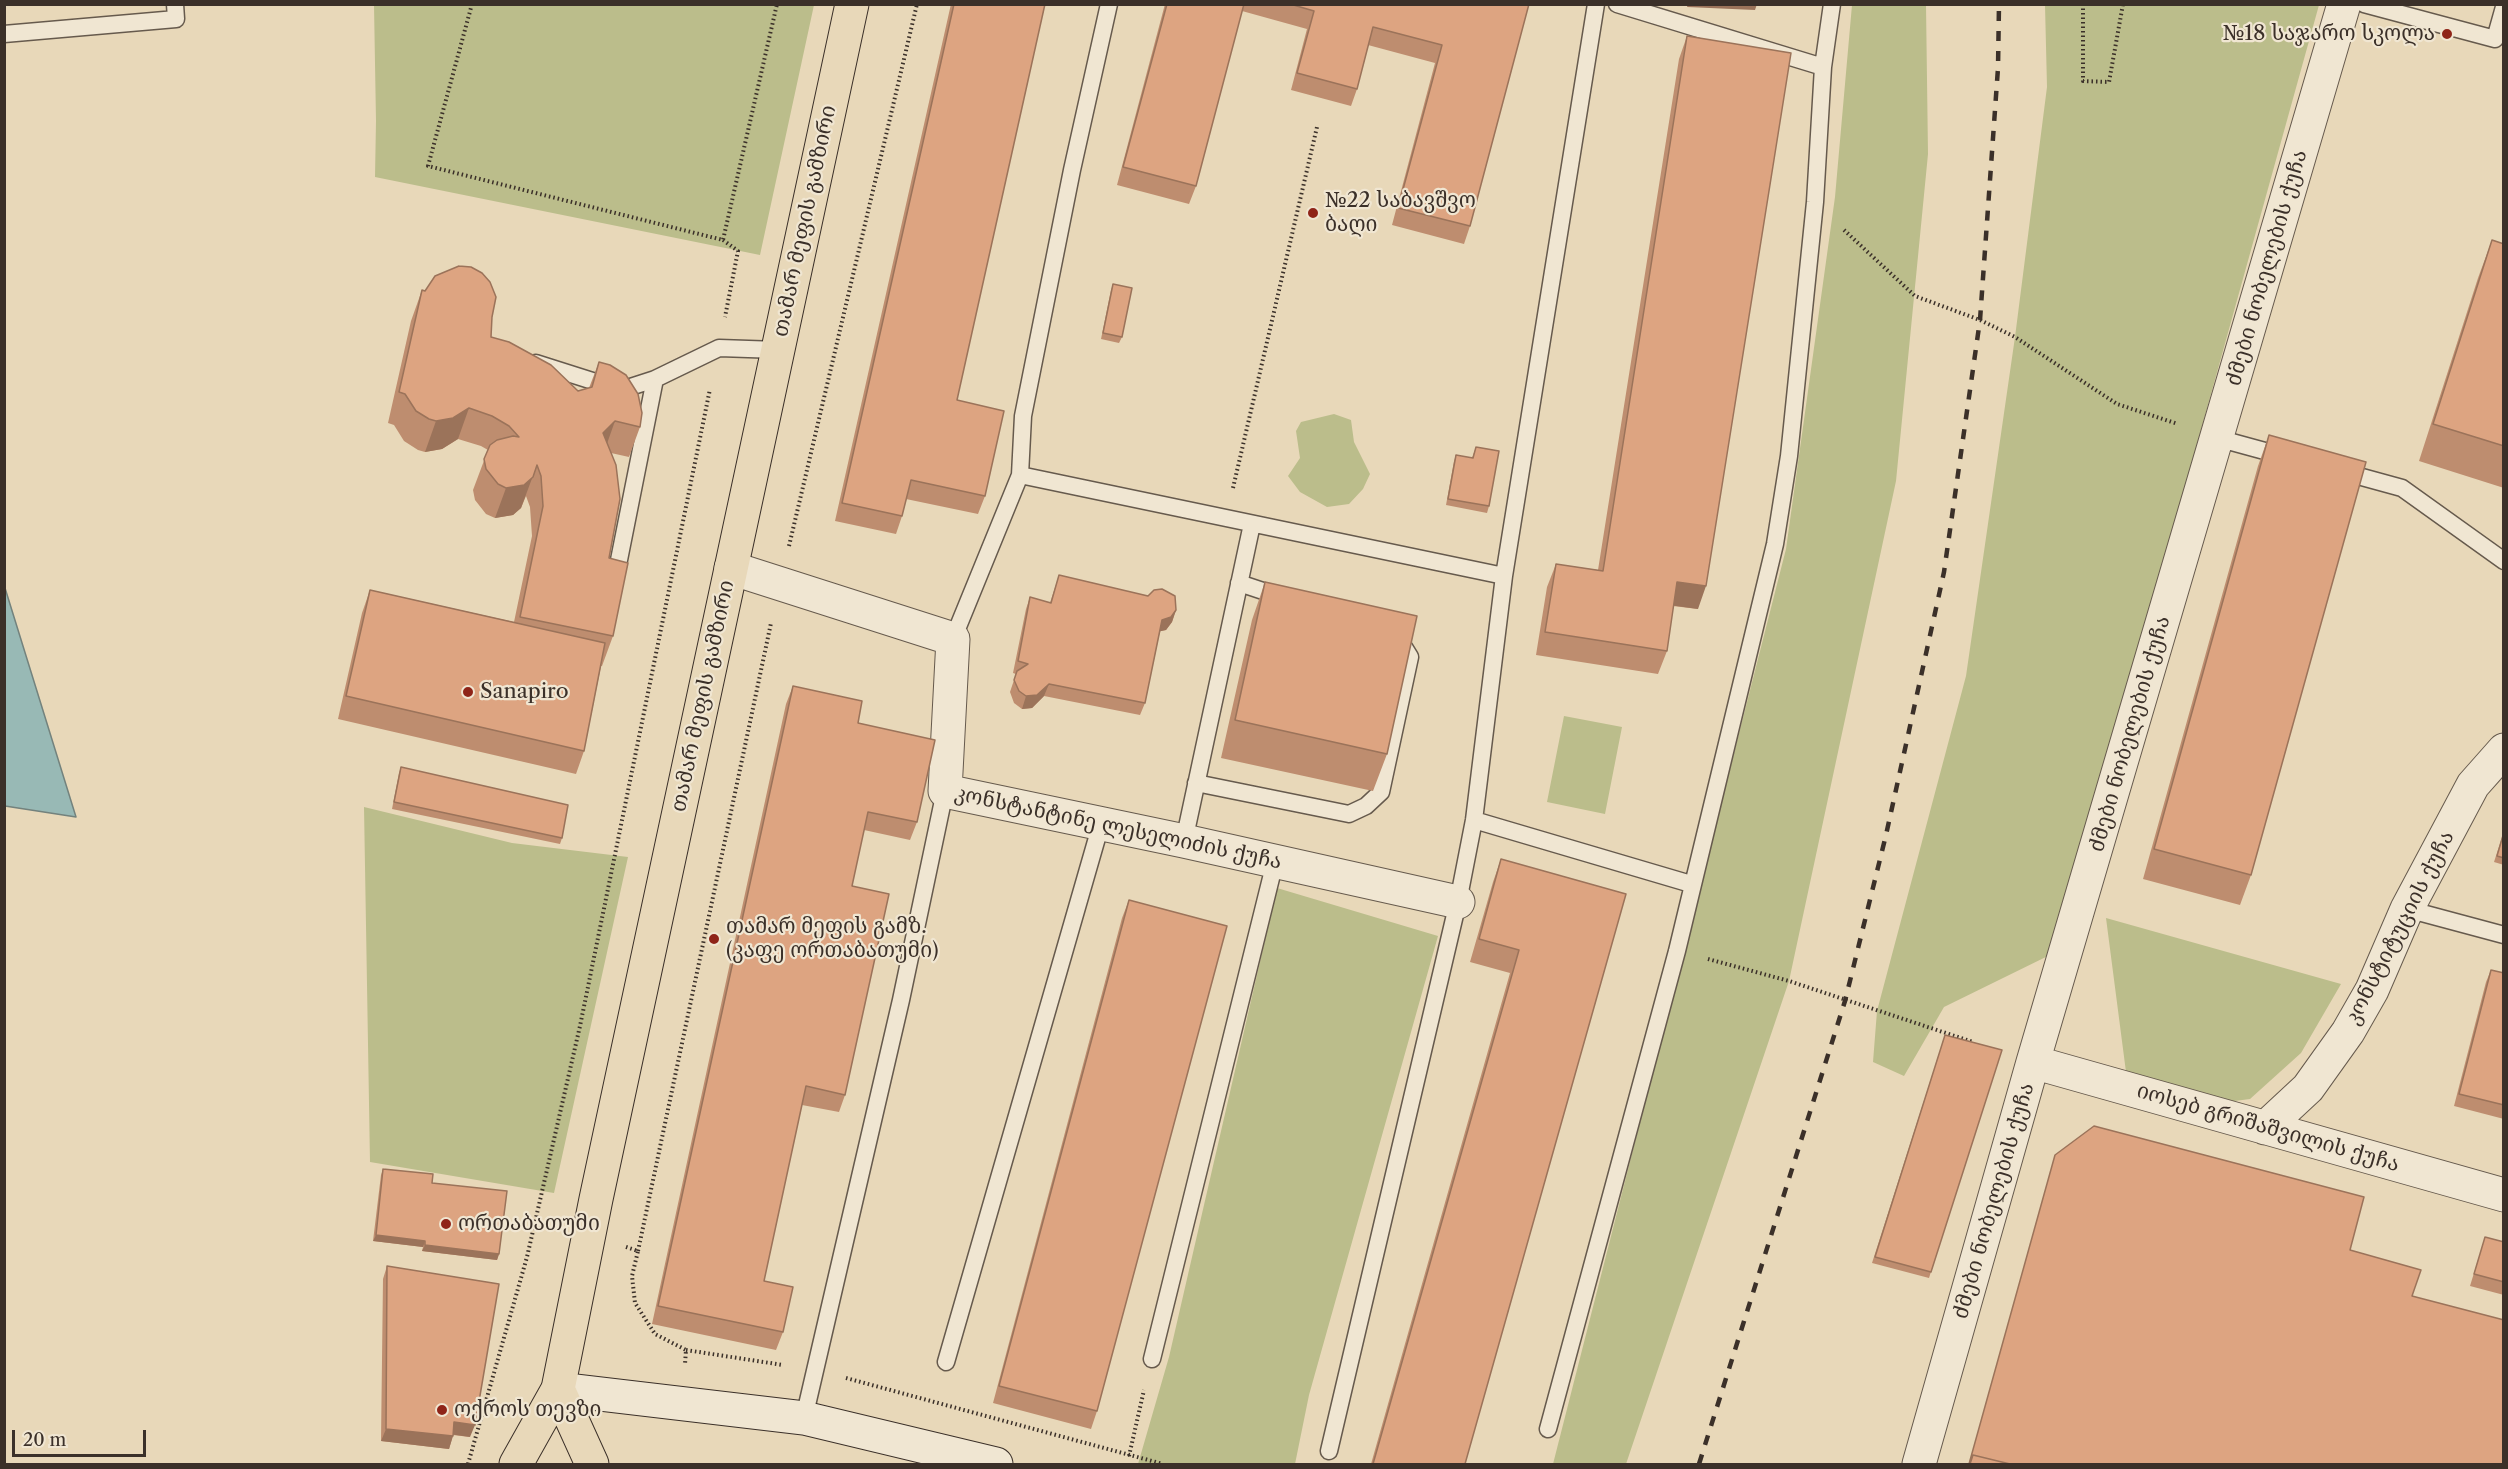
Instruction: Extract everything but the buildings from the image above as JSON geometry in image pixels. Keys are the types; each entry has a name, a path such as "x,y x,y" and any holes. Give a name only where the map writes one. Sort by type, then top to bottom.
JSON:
{"main road":[{"name":"თამარ მეფის გამზირი","path":"516,1464 558,1389 587,1238 852,4"},
{"path":"558,1389 592,1464"}],"street":[{"name":"ძმები ნობელების ქუჩა","path":"1919,1464 2033,1062 2344,4"},
{"path":"731,568 952,639"},
{"name":"კონსტანტინე ლესელიძის ქუჩა","path":"952,639 945,791 1458,902"},
{"name":"კონსტიტუციის ქუჩა","path":"2265,1128 2308,1088 2348,1032 2372,990 2407,909 2473,785 2504,750"},
{"name":"იოსებ გრიშაშვილის ქუჩა","path":"2033,1062 2504,1195"},
{"path":"558,1389 804,1418 996,1464"}],"lane":[{"path":"4,34 176,19 175,4"},
{"path":"952,639 1020,475 1023,416 1072,170 1109,4"},
{"path":"1329,1450 1458,902 1474,820 1504,576 1596,4"},
{"path":"1617,4 1823,67"},
{"path":"1548,1429 1677,951 1691,884 1775,544 1789,456 1815,202 1823,67 1832,4"},
{"path":"2364,4 2495,39 2504,7"},
{"path":"523,359 621,390 655,379 719,348 778,350"},
{"path":"617,570 655,379"},
{"path":"2217,438 2298,460"},
{"path":"2321,466 2402,488 2504,561"},
{"path":"1020,475 1504,576"},
{"path":"1184,841 1252,524"},
{"path":"1239,583 1303,605"},
{"path":"1196,783 1349,814 1366,806 1381,792 1410,657 1401,644 1388,634 1377,630"},
{"path":"804,1418 901,1000 945,791"},
{"path":"1474,820 1691,884"},
{"path":"946,1362 1101,824"},
{"path":"1152,1359 1275,862"},
{"path":"2407,909 2504,935"}],"path":[{"path":"468,1464 534,1228 579,1026 738,251 723,240 428,166 472,4"},
{"path":"723,240 777,4"},
{"path":"2083,4 2083,81 2109,82 2123,4"},
{"path":"1226,518 1317,127"},
{"path":"1815,202 1915,296 1980,320 2015,337 2117,404 2217,438"},
{"path":"1677,951 1789,981 2033,1062"},
{"path":"534,1228 543,1229"},
{"path":"618,1244 638,1251 632,1276 635,1303 655,1334 686,1350 816,1370 1163,1464"},
{"path":"685,1365 686,1350"},
{"path":"1129,1456 1152,1359"}],"green space":[{"path":"374,5 814,5 760,255 375,177"},
{"path":"1852,5 1926,5 1928,154 1896,481 1789,981 1626,1464 1553,1464 1786,549 1835,197"},
{"path":"2045,5 2319,5 2056,952 1944,1007 1904,1076 1873,1062 1877,1011 1966,676 2015,337 2047,87"},
{"path":"1334,414 1351,420 1354,442 1370,474 1363,489 1349,504 1327,507 1300,492 1288,476 1300,458 1296,431 1301,422"},
{"path":"1564,716 1622,727 1605,814 1547,802"},
{"path":"364,807 512,843 628,857 554,1193 370,1162"},
{"path":"1277,888 1438,936 1309,1395 1295,1464 1138,1464 1169,1357"},
{"path":"2106,918 2341,984 2301,1053 2250,1099 2212,1104 2126,1072"}],"water":[{"path":"5,588 76,817 5,806"}],"railway":[{"path":"1699,1464 1845,1001 1886,835 1944,572 1980,320 1998,68 1999,4"}],"place":[{"name":"№18 საჯარო სკოლა","path":"2447,34"},
{"name":"№22 საბავშვო ბაღი","path":"1313,213"},
{"name":"Sanapiro","path":"468,692"},
{"name":"თამარ მეფის გამზ. (კაფე ორთაბათუმი)","path":"714,939"},
{"name":"ორთაბათუმი","path":"446,1224"},
{"name":"ოქროს თევზი","path":"442,1410"}]}
